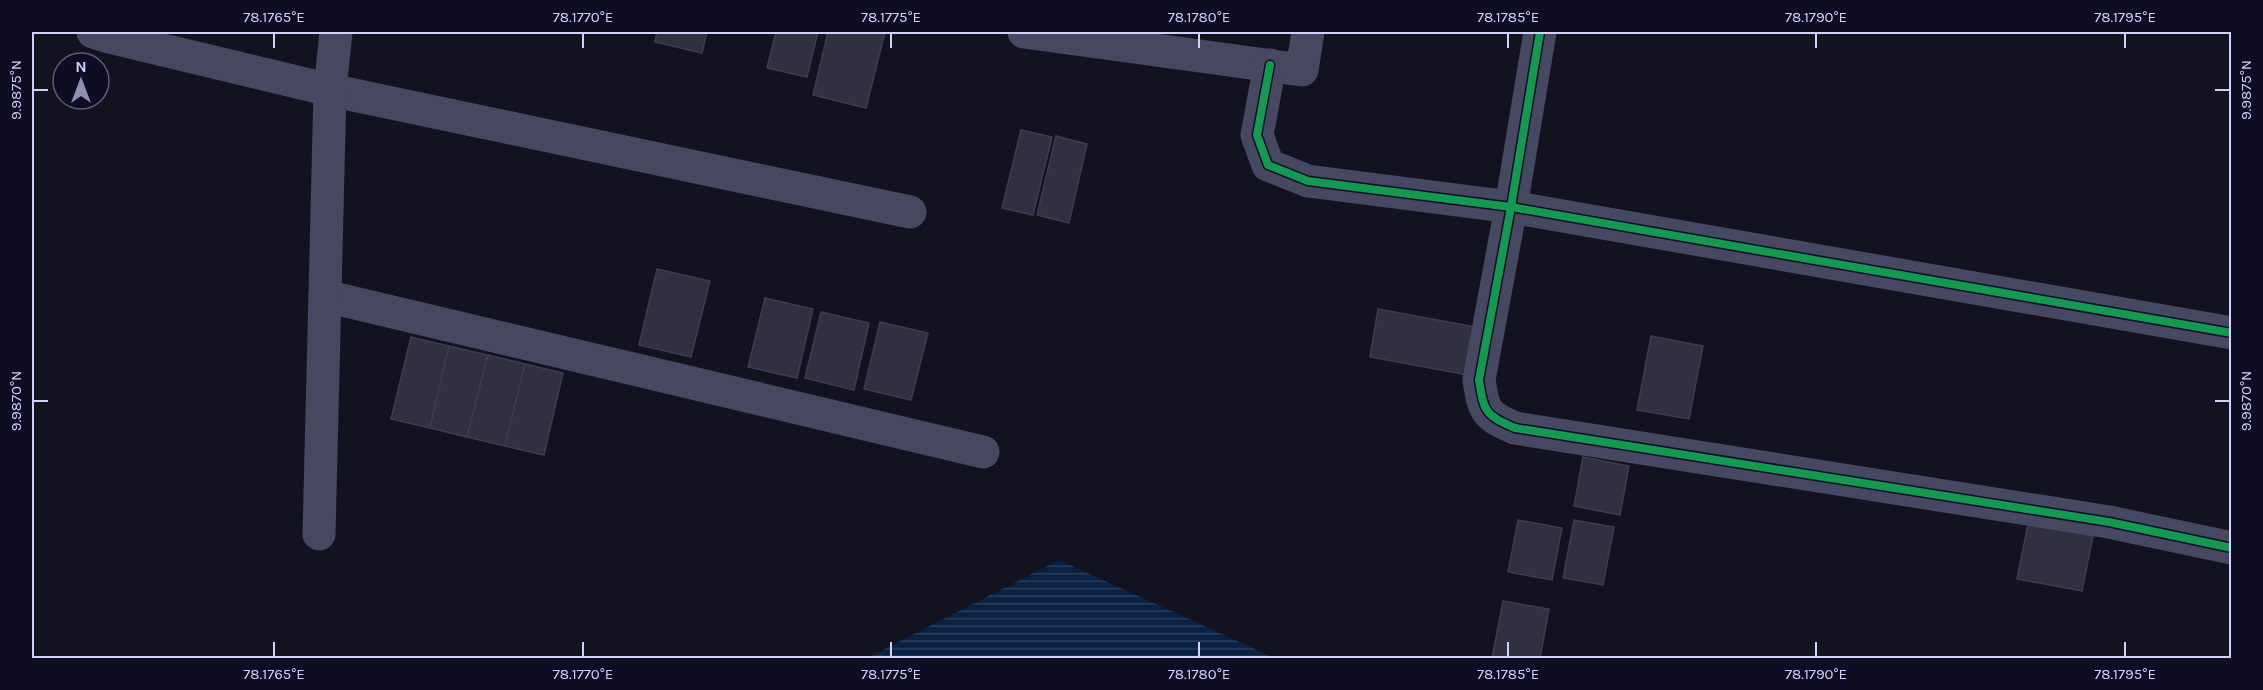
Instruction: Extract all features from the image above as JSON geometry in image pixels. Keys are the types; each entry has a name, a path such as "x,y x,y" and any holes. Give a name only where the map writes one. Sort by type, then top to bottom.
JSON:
{"street":[{"path":"93,32 330,90 910,212"},
{"path":"318,534 330,90 336,32"},
{"path":"1024,32 1302,70 1308,32"},
{"path":"1540,32 1479,380 1483,402 1492,418 1515,428 2109,522 2232,548"},
{"path":"1270,65 1257,135 1269,165 1308,181 1511,207 2232,333"},
{"path":"325,296 983,453"}],"water":[{"path":"1059,560 1275,658 867,658"}],"building":[{"path":"657,32 707,32 702,53 655,42"},
{"path":"776,32 818,32 807,77 767,68"},
{"path":"828,32 885,32 866,108 813,95"},
{"path":"1021,130 1052,137 1033,215 1002,208"},
{"path":"1056,136 1087,144 1069,223 1037,215"},
{"path":"657,269 710,281 691,357 639,345"},
{"path":"765,298 813,309 797,378 748,367"},
{"path":"1378,309 1476,327 1467,375 1370,357"},
{"path":"821,312 869,323 854,390 805,378"},
{"path":"880,322 928,333 911,400 864,389"},
{"path":"1651,336 1703,346 1689,419 1637,410"},
{"path":"411,337 449,346 430,428 391,419"},
{"path":"449,346 488,355 467,437 430,428"},
{"path":"488,355 525,364 505,446 467,437"},
{"path":"525,364 563,373 544,455 505,446"},
{"path":"1583,457 1629,466 1620,515 1574,506"},
{"path":"1518,520 1562,528 1552,580 1508,572"},
{"path":"1574,520 1614,527 1603,585 1563,578"},
{"path":"2028,524 2093,536 2082,591 2017,579"},
{"path":"1503,601 1549,609 1540,658 1492,658"}],"cycle path":[{"path":"1540,32 1479,380 1485,406 1497,420 1515,428 2109,522 2232,548"},
{"path":"1270,65 1257,135 1268,165 1308,181 1511,207 2232,333"}]}
